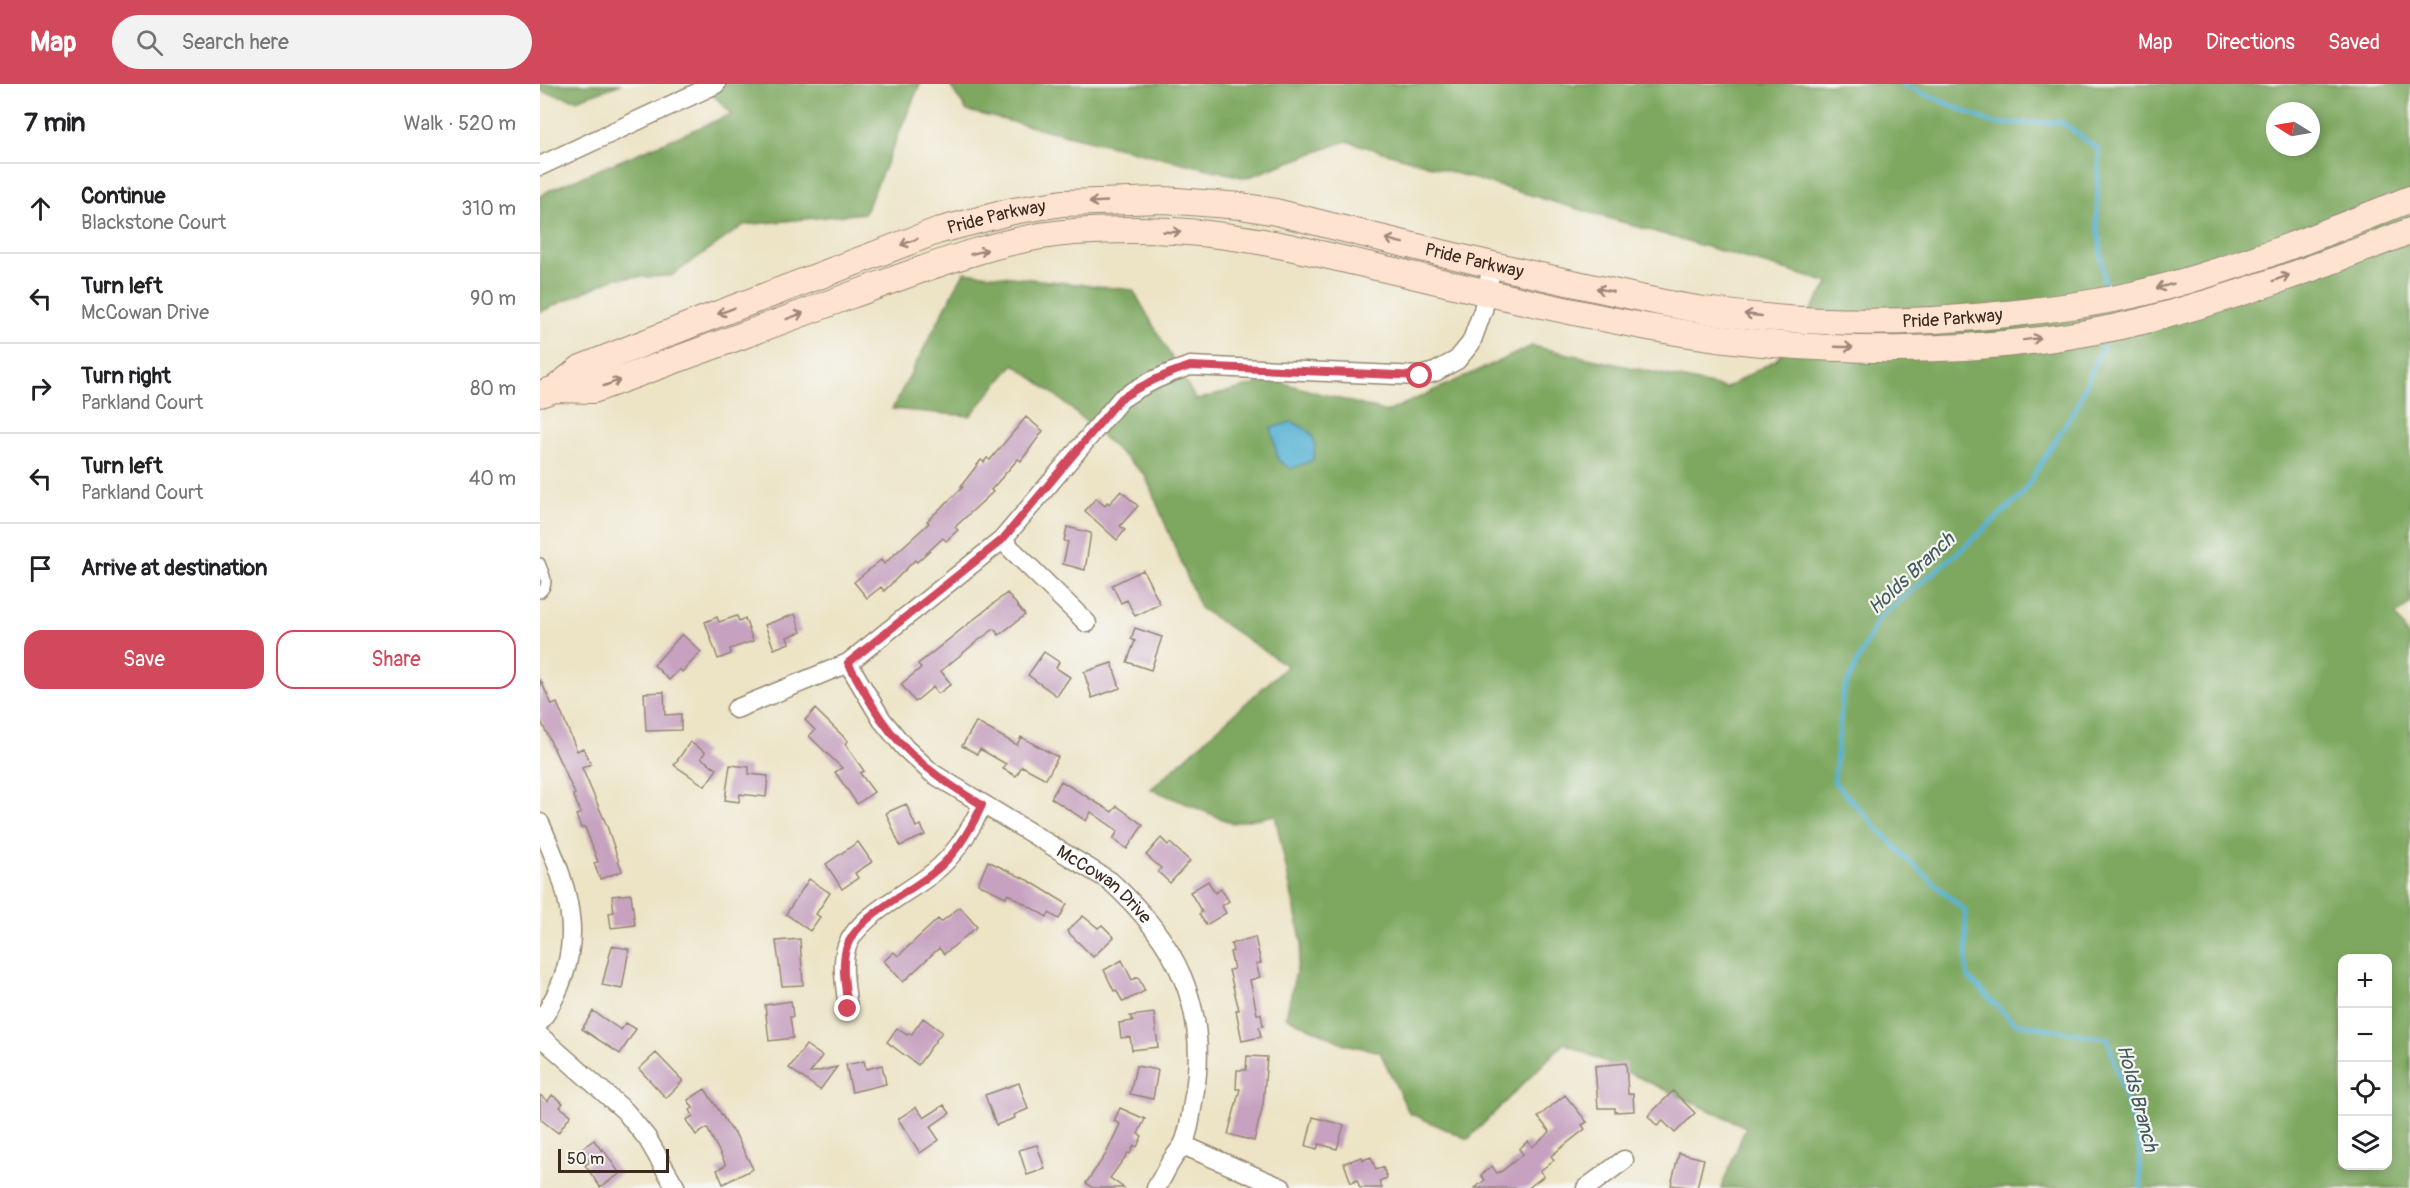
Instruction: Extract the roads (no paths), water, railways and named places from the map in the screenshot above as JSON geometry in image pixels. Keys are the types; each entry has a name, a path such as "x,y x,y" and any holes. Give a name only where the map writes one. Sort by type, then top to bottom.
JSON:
{"main road":[{"name":"Pride Parkway","path":"547,392 581,368 938,231 1013,211 1063,203 1164,200 1241,206 1276,212 1492,266 1702,310 1856,322 1912,322 1959,319 2086,304 2144,292 2221,271 2304,242 2410,199"},
{"name":"Pride Parkway","path":"547,392 592,390 943,261 1018,242 1071,232 1171,232 1220,235 1271,243 1647,327 1748,341 1807,346 1884,348 1974,346 2071,335 2139,322 2226,298 2410,231"}],"street":[{"path":"540,166 716,84"},
{"path":"735,709 848,663 1002,540 1120,399 1146,382 1190,366 1420,376 1435,372 1457,360 1471,343 1488,293 1492,266"},
{"path":"1002,540 1087,623"},
{"name":"McCowan Drive","path":"848,663 882,720 905,748 932,773 1110,881 1134,903 1168,946 1191,1000 1197,1031 1197,1079 1183,1145 1156,1188"},
{"path":"848,1009 844,961 846,950 858,927 936,871 955,851 982,805"},
{"path":"540,824 566,885 572,923 570,952 563,982 555,1000 540,1022"},
{"path":"540,1036 625,1111 646,1138 676,1188"},
{"path":"1183,1145 1282,1188"},
{"path":"1586,1188 1624,1160"}],"lane":[{"path":"540,563 547,582 545,589 540,593"}],"water":[{"path":"1292,422 1309,432 1315,446 1313,460 1291,469 1278,460 1271,428"}],"waterway":[{"name":"Holds Branch","path":"1901,84 1995,124 2062,122 2099,150 2097,221 2106,292"},
{"name":"Holds Branch","path":"2106,338 2078,404 2021,496 1878,619 1843,692 1834,782 1905,857 1965,911 1967,976 2014,1023 2108,1039 2139,1146 2141,1188"}]}
